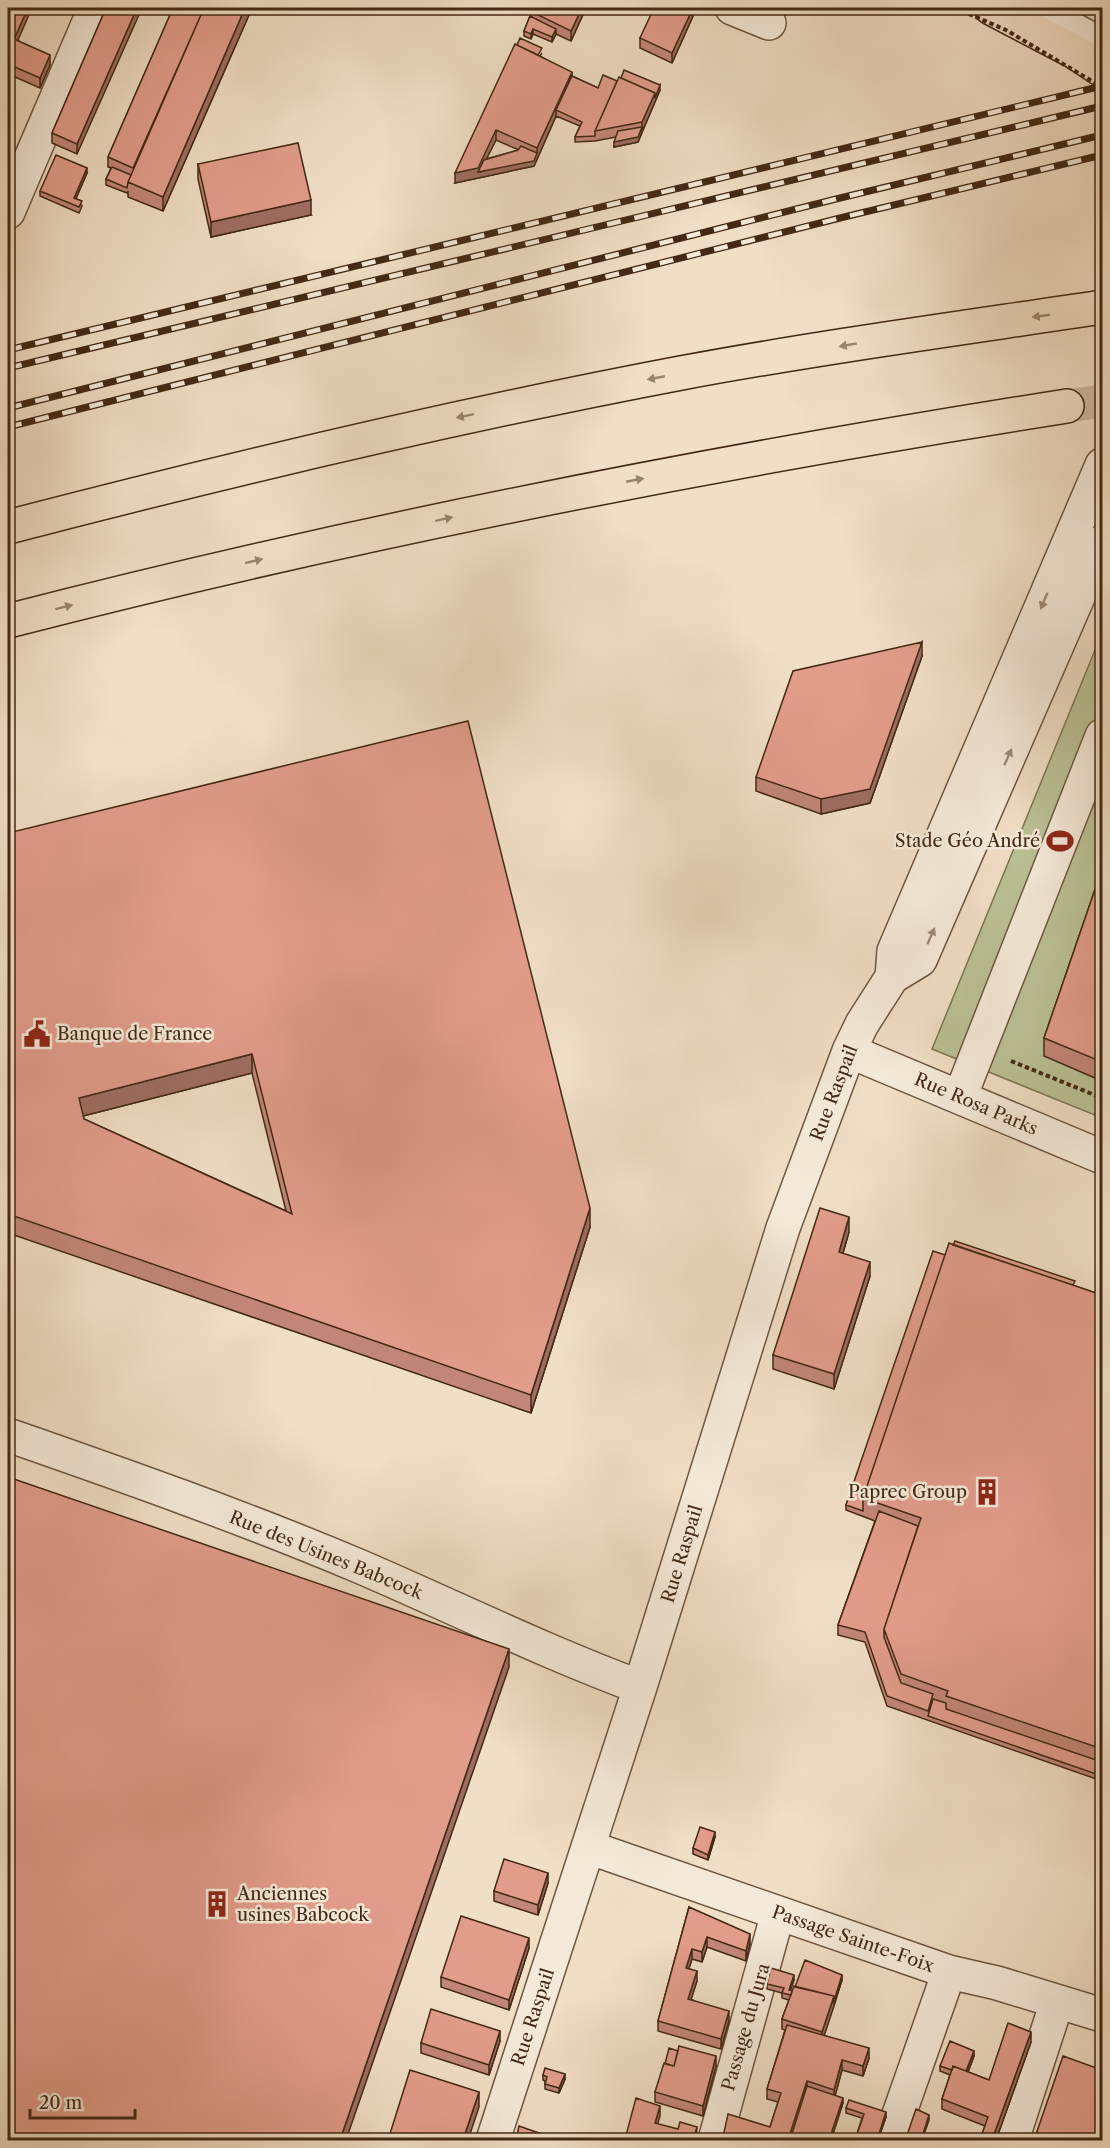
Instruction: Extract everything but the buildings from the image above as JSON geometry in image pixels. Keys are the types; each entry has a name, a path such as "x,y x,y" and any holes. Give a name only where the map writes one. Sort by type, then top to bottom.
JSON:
{"main road":[{"path":"991,8 1075,52 1102,70"},
{"path":"8,527 260,462 471,415 694,371 895,337 1102,307"},
{"path":"8,621 264,558 475,512 675,472 854,440 1067,406"}],"street":[{"path":"8,213 95,8"},
{"path":"732,8 769,23"},
{"path":"1033,8 1102,45"},
{"path":"1089,547 1102,465"},
{"name":"Rue Raspail","path":"493,2140 640,1687 783,1228 849,1051 862,1024 892,977 920,960 1089,547"},
{"path":"960,1097 1102,736"},
{"name":"Rue Rosa Parks","path":"849,1051 1102,1157"},
{"name":"Rue des Usines Babcock","path":"8,1435 140,1480 359,1566 591,1669 640,1687"},
{"name":"Passage Sainte-Foix","path":"588,1846 949,1972 890,2140"},
{"name":"Passage du Jura","path":"715,2140 778,1913"},
{"path":"949,1972 1102,2015"},
{"path":"1012,2140 1057,2001"}],"path":[{"path":"955,8 1006,30 1102,87"},
{"path":"980,1049 1102,1098"}],"green space":[{"name":"Stade Géo André","path":"1102,633 1102,1118 932,1049"}],"tunnel":[{"path":"1067,406 1102,401"}],"tram line":[{"path":"1088,8 1102,17"}],"railway":[{"path":"8,350 1102,86"},
{"path":"8,368 1102,106"},
{"path":"8,408 836,199 1102,135"},
{"path":"8,427 840,218 1102,155"}],"place":[{"name":"Stade Géo André","path":"1060,841"},
{"name":"Banque de France","path":"37,1034"},
{"name":"Paprec Group","path":"987,1492"},
{"name":"Anciennes usines Babcock","path":"217,1904"}]}
